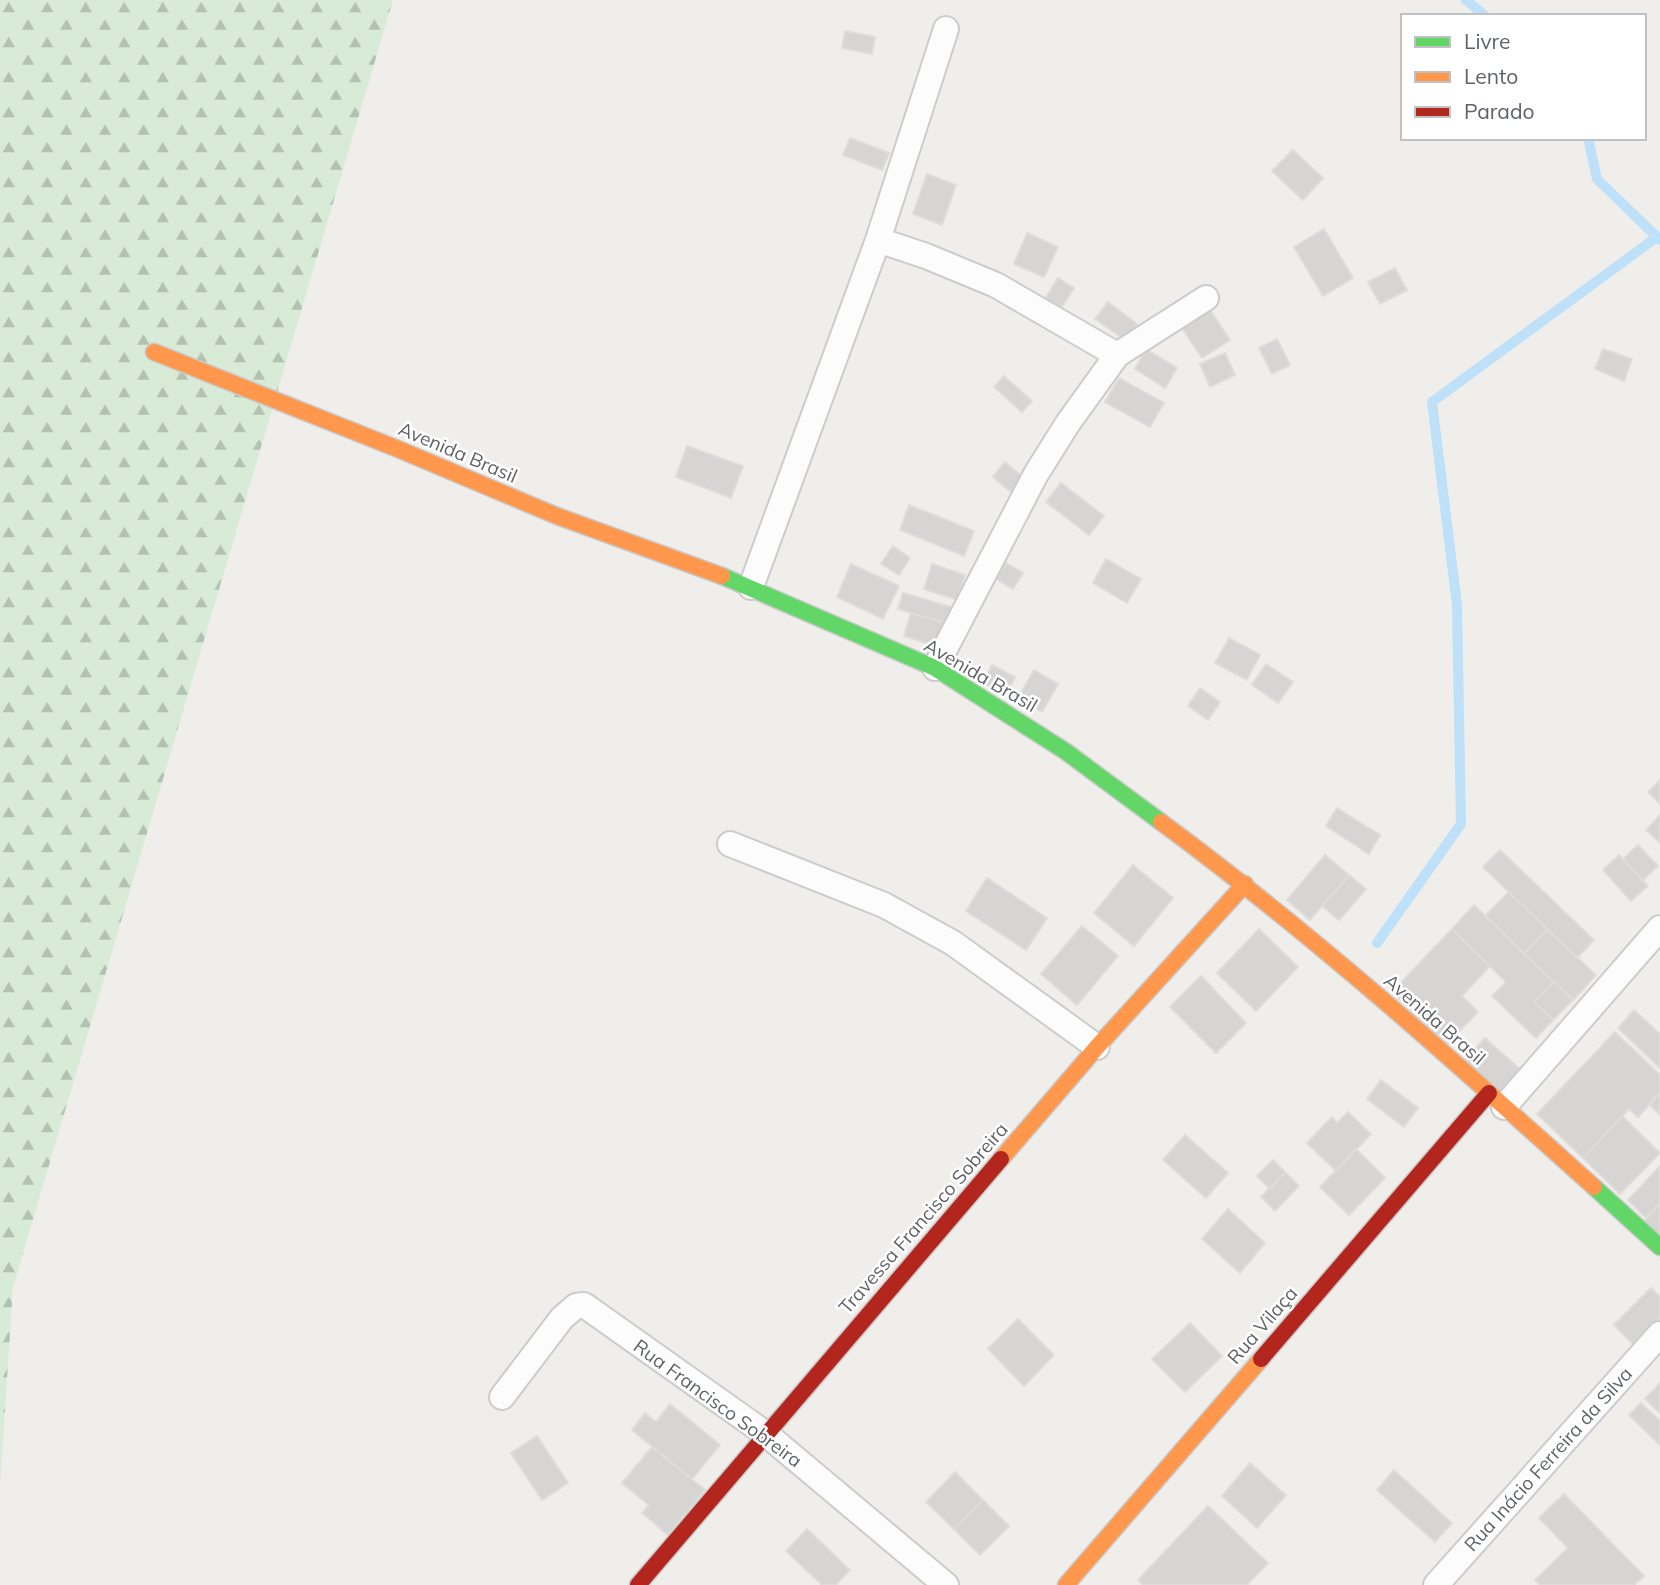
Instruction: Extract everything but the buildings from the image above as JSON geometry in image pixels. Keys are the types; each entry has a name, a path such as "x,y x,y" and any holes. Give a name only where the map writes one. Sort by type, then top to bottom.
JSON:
{"street":[{"path":"751,587 878,240 946,29"},
{"path":"878,240 926,256 996,285 1117,355"},
{"path":"935,668 1036,474 1068,423 1117,355 1206,298"},
{"name":"Avenida Brasil","path":"154,352 398,449 557,516 751,587 935,668 1065,751 1245,884 1497,1100 1660,1247"},
{"path":"730,844 884,905 953,943 1097,1047"},
{"name":"Travessa Francisco Sobreira","path":"638,1585 1097,1047 1245,884"},
{"path":"1497,1100 1660,928"},
{"name":"Rua Vilaça","path":"1066,1585 1497,1100"},
{"name":"Rua Francisco Sobreira","path":"502,1396 562,1318 576,1306 583,1305 766,1434 946,1585"},
{"name":"Rua Inácio Ferreira da Silva","path":"1436,1585 1660,1334"}],"green space":[{"path":"0,0 393,0 13,1287 0,1487"}],"waterway":[{"path":"1466,0 1483,14"},
{"path":"1588,140 1597,179 1660,240"},
{"path":"1377,943 1461,824 1457,605 1432,402 1657,237"}],"traffic: fast":[{"path":"722,576 935,668 1065,751 1161,822"},
{"path":"1594,1187 1660,1247"}],"traffic: slow":[{"path":"154,352 398,449 557,516 722,576"},
{"path":"1161,822 1328,953 1594,1187"},
{"path":"1001,1159 1097,1047 1245,884"},
{"path":"1066,1585 1261,1359"}],"traffic: jam":[{"path":"1261,1359 1489,1093"},
{"path":"638,1585 1001,1159"}]}
